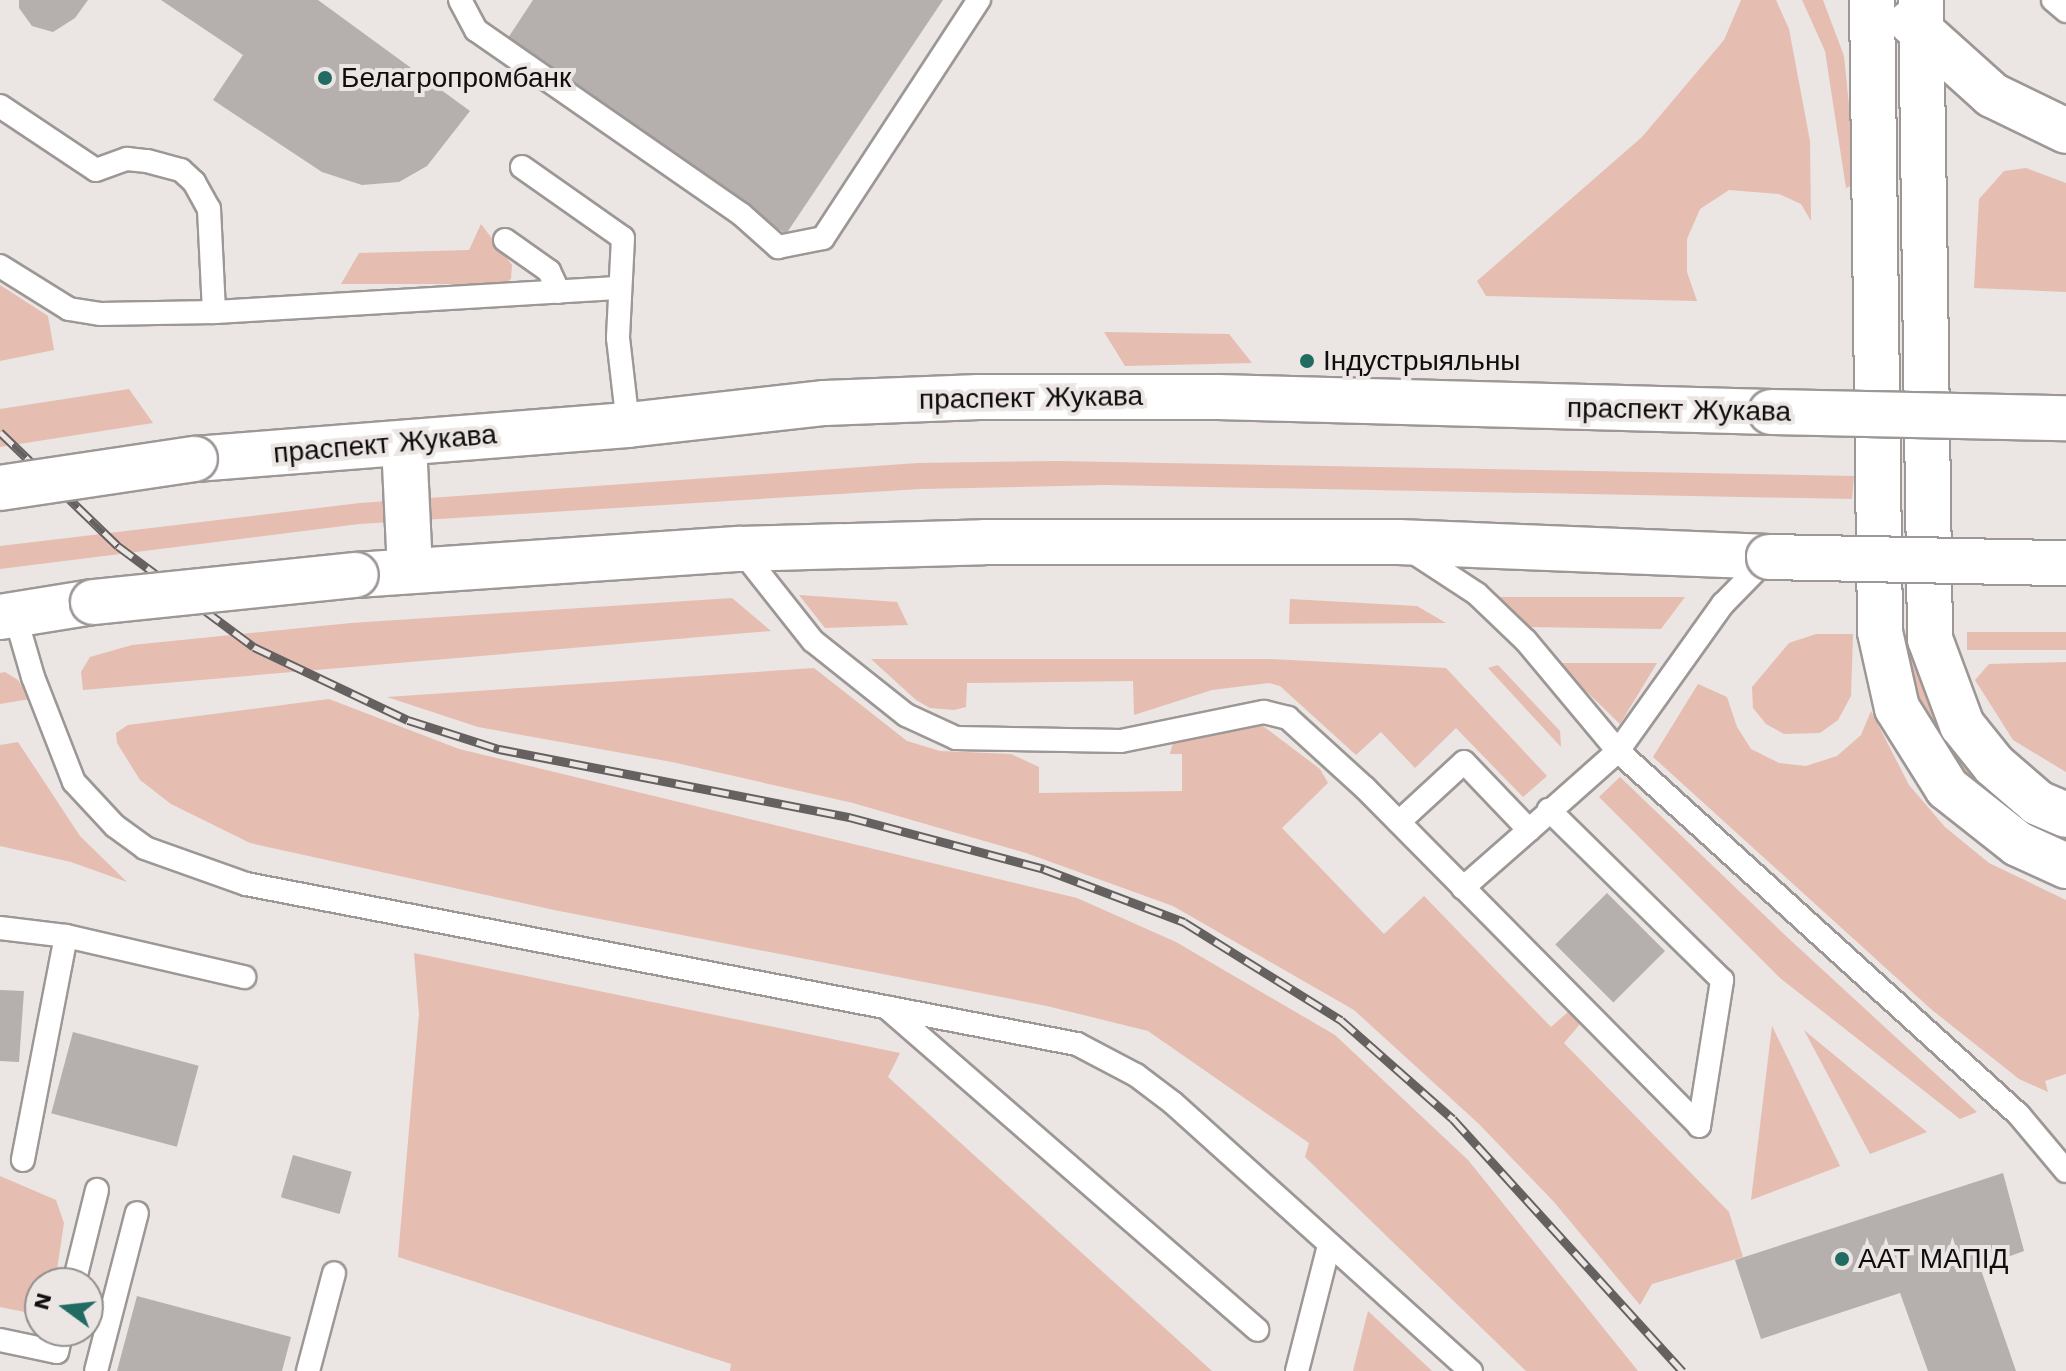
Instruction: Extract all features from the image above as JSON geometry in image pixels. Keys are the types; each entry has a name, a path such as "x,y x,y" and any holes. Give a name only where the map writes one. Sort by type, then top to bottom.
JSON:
{"main road":[{"path":"1872,0 1880,632 1897,708 1947,788 2018,844 2066,866"},
{"path":"1889,0 1923,18 1992,95 2066,131"},
{"path":"1874,93 1897,48 1923,18"},
{"path":"1923,18 1930,639 1962,725 1994,765 2038,803 2066,815"},
{"path":"1926,143 1942,114 1962,99 1992,95"},
{"name":"праспект Жукава","path":"0,488 195,459 628,425 825,403 979,397 1218,397 2066,418"},
{"path":"404,443 410,571"},
{"path":"8,616 93,602 356,575 740,549 984,542 1398,542 1769,557 2066,563"}],"lane":[{"path":"460,0 476,30 741,214 778,247 823,238 979,0"},
{"path":"2053,0 2066,11"},
{"path":"0,106 96,170 127,159 147,161 181,170 194,182 209,209 214,312"},
{"path":"522,167 623,238 618,288 618,338 628,425"},
{"path":"505,240 549,271 559,292"},
{"path":"0,266 69,309 100,314 214,312 618,288"},
{"path":"1398,542 1477,594 1526,641 1618,751 2019,1115 2066,1171"},
{"path":"740,549 813,641 929,728 986,742 1121,741 1264,712 1303,728 1699,1126 1722,980 1549,810"},
{"path":"1463,888 1618,751 1723,604 1769,557"},
{"path":"8,616 74,782 115,826 145,848 246,884 882,1004 1077,1044 1136,1075 1471,1371"},
{"path":"1399,822 1464,762 1529,830"},
{"path":"0,928 66,936 244,977"},
{"path":"23,1160 66,936"},
{"path":"882,1004 1257,1330"},
{"path":"78,1267 97,1190"},
{"path":"96,1371 137,1213"},
{"path":"1297,1371 1329,1245"},
{"path":"308,1371 334,1273"},
{"path":"0,1340 24,1345"},
{"path":"33,1347 57,1352 58,1347"}],"shaded area":[{"path":"1741,0 1776,0 1789,29 1810,141 1811,221 1801,204 1779,194 1729,190 1700,209 1687,239 1687,272 1697,301 1486,296 1477,281 1642,137 1724,40"},
{"path":"1802,0 1823,0 1844,56 1857,183 1846,188 1825,51"},
{"path":"2026,168 2066,183 2066,292 1974,288 1979,199 2004,171"},
{"path":"481,224 512,265 511,279 504,284 341,284 359,253 469,250"},
{"path":"0,285 48,316 54,350 0,361"},
{"path":"1104,332 1229,334 1252,363 1125,366"},
{"path":"129,389 153,423 0,447 0,409"},
{"path":"1057,461 1854,476 1852,499 1105,485 920,489 359,524 0,569 0,546 360,503 917,463"},
{"path":"799,595 897,602 908,625 825,628"},
{"path":"1499,597 1685,597 1661,629 1529,627"},
{"path":"732,598 771,631 83,690 81,672 90,657 132,645 351,623"},
{"path":"1290,599 1417,606 1446,623 1289,624"},
{"path":"1967,632 2066,632 2066,650 1967,650"},
{"path":"1816,634 1853,634 1851,696 1838,720 1820,733 1784,734 1766,724 1753,708 1752,687 1789,643"},
{"path":"1920,641 2066,828 2066,844 1984,793 1951,756 1913,694 1903,642"},
{"path":"871,659 1269,659 1446,668 1547,776 1523,797 1456,728 1415,768 1381,732 1356,755 1280,686 1269,683 1212,690 1134,715 1133,681 967,683 966,707 954,710 930,708 916,700"},
{"path":"2066,662 2066,772 2013,740 1975,680 1989,664"},
{"path":"1557,663 1657,663 1620,724"},
{"path":"1498,665 1560,731 1561,747 1488,668"},
{"path":"814,668 907,741 940,751 1011,754 1039,767 1039,793 1182,791 1182,754 1170,754 1173,742 1255,720 1320,769 1328,783 1282,828 1384,934 1424,896 1551,1027 1568,1012 1580,1024 1564,1043 1729,1212 1743,1257 1652,1284 1640,1305 1554,1202 1479,1124 1354,1010 1173,906 1026,853 853,803 672,762 478,727 387,697"},
{"path":"5,672 18,680 30,699 0,704 0,673"},
{"path":"1698,684 1727,697 1737,727 1751,749 1779,763 1806,766 1837,756 1861,735 1871,711 1909,785 1945,827 1989,863 2066,900 2066,1074 2045,1081 2048,1092 2019,1079 1932,1010 1653,757"},
{"path":"329,699 459,749 1077,898 1176,942 1335,1035 1468,1160 1638,1371 1526,1371 1305,1157 1309,1143 1148,1031 1047,1006 554,910 250,843 171,804 140,780 117,743 116,733 128,725"},
{"path":"18,742 80,836 127,882 71,862 0,846 0,745"},
{"path":"1620,777 1787,937 1977,1112 1960,1119 1780,978 1599,797"},
{"path":"414,953 900,1053 888,1077 1212,1371 730,1371 731,1364 398,1257 419,1014"},
{"path":"1772,1026 1840,1166 1751,1200"},
{"path":"1804,1030 1927,1132 1870,1154"},
{"path":"0,1176 56,1200 64,1223 57,1267 24,1267 24,1312 0,1307"},
{"path":"1368,1311 1432,1371 1353,1371"}],"building":[{"path":"19,0 88,0 75,18 53,32 32,26 19,8"},
{"name":"Белагропромбанк","path":"161,0 318,0 470,111 427,166 399,182 362,185 322,172 213,100 243,55"},
{"path":"533,0 943,0 786,234 504,44"},
{"path":"1607,893 1665,951 1613,1003 1555,945"},
{"path":"0,990 24,991 19,1062 0,1061"},
{"path":"73,1032 199,1066 177,1147 51,1113"},
{"path":"293,1155 352,1172 340,1214 281,1197"},
{"path":"2003,1173 2024,1251 1980,1267 2016,1371 1928,1371 1900,1293 1761,1339 1735,1260"},
{"path":"137,1296 291,1337 282,1371 117,1371"}],"railway":[{"path":"0,432 118,546 254,647 408,720 499,749 849,817 1044,869 1184,922 1341,1020 1453,1119 1682,1371"}],"place":[{"name":"Белагропромбанк","path":"325,78"},
{"name":"Індустрыяльны","path":"1307,361"},
{"name":"ААТ МАПІД","path":"1842,1259"}]}
